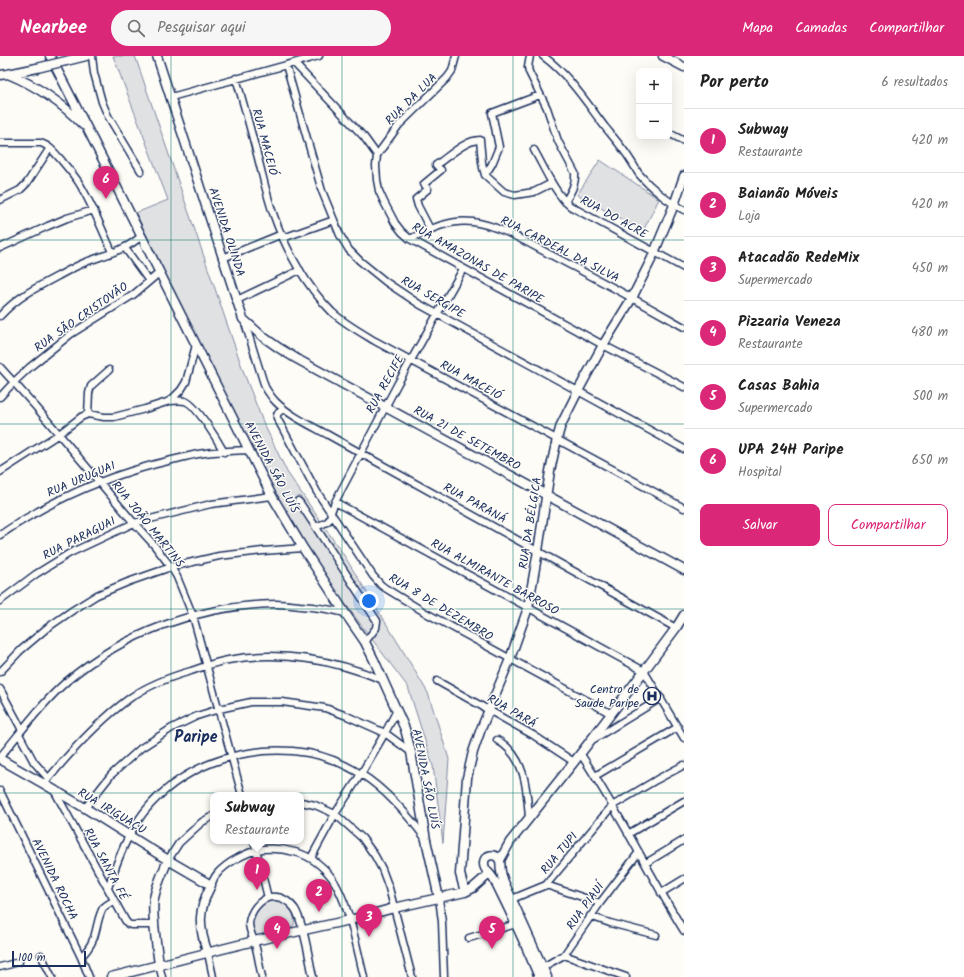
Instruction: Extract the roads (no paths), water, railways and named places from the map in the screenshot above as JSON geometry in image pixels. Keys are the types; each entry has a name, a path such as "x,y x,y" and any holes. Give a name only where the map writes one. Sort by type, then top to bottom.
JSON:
{"main road":[{"name":"AVENIDA SÃO LUÍS","path":"50,56 272,496 303,548 365,642 397,710 405,729 411,752 426,840 439,898"},
{"path":"4,74 38,68 86,56"},
{"name":"AVENIDA OLINDA","path":"157,56 243,319"},
{"path":"663,56 684,67"},
{"path":"4,74 31,84 53,98 72,114 90,134"},
{"name":"RUA DA BÉLGICA","path":"465,892 460,874 467,778 473,752 510,659 528,608 556,439 561,425 578,391 603,345 632,298 654,252 674,205 684,176"},
{"name":"RUA 21 DE SETEMBRO","path":"243,319 262,336 297,359 684,570"},
{"path":"539,977 496,883 485,868 485,859 487,857 496,857 529,819 644,671 684,615"},
{"name":"RUA IRIGUAÇU","path":"0,758 46,781 54,790 168,860 211,884"},
{"path":"496,857 504,882 547,977"},
{"path":"160,965 153,912 157,888 168,860"},
{"path":"111,977 254,941 350,920 394,908 465,892 473,888 489,874"},
{"path":"208,953 201,929 201,914 204,899 211,884"}],"street":[{"path":"92,56 97,87 105,109 141,171"},
{"path":"171,98 236,78 319,56"},
{"name":"RUA DA LUA","path":"377,155 399,125 442,84 452,72 456,56"},
{"path":"530,56 528,72 547,108 558,140 572,164 575,173 575,184 565,202"},
{"path":"543,56 553,63 586,100 604,126 632,160 638,172 646,181 674,205 684,210"},
{"path":"294,63 364,137 377,155"},
{"name":"RUA SERGIPE","path":"286,65 322,191 340,235 349,250 360,262 405,295 684,449"},
{"name":"RUA MACEIÓ","path":"236,78 274,216 282,236 308,283 333,313 374,341 684,508"},
{"path":"485,175 492,164 499,147 492,113 540,95"},
{"path":"672,135 684,142"},
{"path":"430,229 416,199 428,189 424,184 441,170 436,165 463,146 475,140 480,140 482,168 485,175 504,192 515,195 534,192 552,183"},
{"path":"0,143 41,143 50,148 82,187 94,210 112,252"},
{"path":"0,200 20,190 50,148"},
{"name":"RUA DO ACRE","path":"534,150 552,183 565,202 570,206 684,268"},
{"name":"RUA AMAZONAS DE PARIPE","path":"377,155 376,166 379,191 395,223 410,239 684,388"},
{"path":"0,248 67,218 94,210"},
{"path":"223,258 282,236 334,220"},
{"name":"RUA CARDEAL DA SILVA","path":"410,239 444,224 473,222 490,226 505,232 632,298 684,327"},
{"path":"0,316 28,292 83,263 124,248 135,242 141,236"},
{"path":"124,248 149,281"},
{"name":"RUA RECIFE","path":"316,527 328,522 330,519 335,502 385,407 463,269"},
{"path":"237,300 300,270"},
{"name":"RUA SÃO CRISTOVÃO","path":"0,397 30,367 72,334 133,295 159,273"},
{"name":"AVENIDA OLINDA","path":"243,319 265,387 276,402 284,409"},
{"path":"0,472 81,417 88,414 114,417 145,409 172,399 181,390 186,382 196,345"},
{"name":"RUA JOÃO MARTINS","path":"0,367 154,545 177,577 193,616 241,792"},
{"path":"88,414 89,392 91,386 109,370"},
{"path":"167,402 186,401 191,404 212,432 224,452"},
{"name":"RUA PARANÁ","path":"284,409 676,628"},
{"name":"RUA 8 DE DEZEMBRO","path":"284,409 278,412 276,415 277,418 317,492 373,576 381,585 426,613 610,713"},
{"name":"RUA URUGUAI","path":"0,535 19,521 51,503 126,472 204,453 248,450"},
{"name":"RUA PARAGUAI","path":"0,601 36,574 70,553 134,523 211,504 272,496"},
{"path":"298,501 377,621 376,628 365,642"},
{"name":"RUA ALMIRANTE BARROSO","path":"335,502 644,671"},
{"path":"0,672 47,628 98,595 128,582 171,567 219,556 303,548"},
{"path":"0,758 45,703 67,682 103,655 126,641 150,630 216,610 243,606 277,604 313,607 345,613"},
{"path":"0,689 34,762 46,781 90,731 132,697 176,675 207,665 256,656 307,658 344,667 383,680"},
{"path":"644,671 684,738"},
{"name":"RUA PARÁ","path":"437,682 532,735 574,762"},
{"path":"590,741 661,698"},
{"path":"85,808 112,775 141,748 172,728 197,716 218,709 251,702 282,702 325,708 348,716 385,733 411,752"},
{"path":"311,858 335,814 361,774 397,710"},
{"path":"595,776 678,727"},
{"path":"395,740 407,737"},
{"path":"497,740 504,744 514,755 521,768 527,790 529,819"},
{"path":"108,888 117,862 129,835 149,806 162,793 197,769 232,756 246,753 288,751 309,753 335,761 361,774 386,794 413,823 426,840"},
{"path":"580,753 646,863 661,893 684,931"},
{"name":"RUA TUPI","path":"512,899 546,885 612,806 684,765"},
{"name":"RUA SANTA FÉ","path":"54,790 108,888 113,901 128,924 154,925"},
{"name":"AVENIDA ROCHA","path":"0,791 81,957 89,977"},
{"path":"628,834 684,801"},
{"path":"304,803 315,805 335,814 362,838 376,856 389,888 412,977"},
{"path":"168,860 179,843 202,822 210,818"},
{"path":"413,823 423,823"},
{"path":"646,863 684,840"},
{"path":"255,844 268,898"},
{"path":"211,884 217,874 225,866 241,856 256,850 269,848 285,849 311,858 331,877 344,902 364,977"},
{"name":"RUA PIAUÍ","path":"542,967 564,955 590,916 639,852"},
{"path":"661,893 684,880"},
{"path":"546,885 600,903"},
{"path":"262,977 249,922 251,915 260,903 272,897 284,899 290,903 295,910 303,930 313,977"},
{"path":"439,898 442,922 444,977"},
{"path":"81,957 91,944 96,931 98,919 103,908 113,901"},
{"path":"590,916 656,935"},
{"path":"678,921 684,917"},
{"path":"469,938 516,924"},
{"path":"208,953 214,977"},
{"path":"41,955 52,977"},
{"path":"564,955 626,977"},
{"path":"0,967 19,962"},
{"path":"160,965 162,977"},
{"path":"608,971 611,977"}],"place":[{"name":"UPA 24H Paripe","path":"106,199"},
{"name":"Centro de Saude Paripe","path":"652,696"},
{"name":"Subway","path":"257,890"},
{"name":"Baianão Móveis","path":"319,912"},
{"name":"Atacadão RedeMix","path":"369,937"},
{"name":"Pizzaria Veneza","path":"277,949"},
{"name":"Casas Bahia","path":"492,949"}],"district":[{"name":"Paripe","path":"196,736"}]}
